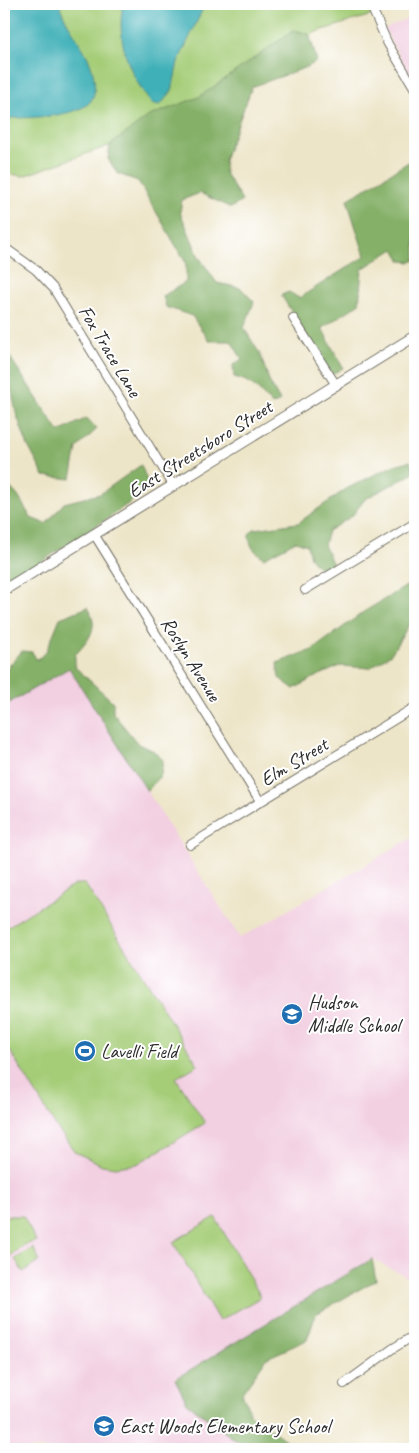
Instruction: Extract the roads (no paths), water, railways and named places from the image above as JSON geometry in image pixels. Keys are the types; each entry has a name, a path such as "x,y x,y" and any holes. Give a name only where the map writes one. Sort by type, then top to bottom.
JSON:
{"main road":[{"name":"East Streetsboro Street","path":"4,590 415,336"}],"street":[{"path":"370,4 388,44 415,89"},
{"name":"Fox Trace Lane","path":"4,247 36,270 53,288 173,485"},
{"path":"293,318 336,385"},
{"path":"305,590 415,523"},
{"name":"Roslyn Avenue","path":"94,534 260,802"},
{"name":"Elm Street","path":"190,845 415,708"},
{"path":"344,1384 392,1349 415,1335"}],"water":[{"path":"4,4 59,4 65,19 81,44 92,68 95,86 90,102 83,107 61,114 4,118"},
{"path":"123,4 205,4 178,62 172,91 160,105 151,103 143,92 126,56 121,31"}],"place":[{"name":"Hudson Middle School","path":"292,1014"},
{"name":"Lavelli Field","path":"85,1051"},
{"name":"East Woods Elementary School","path":"104,1426"}]}
